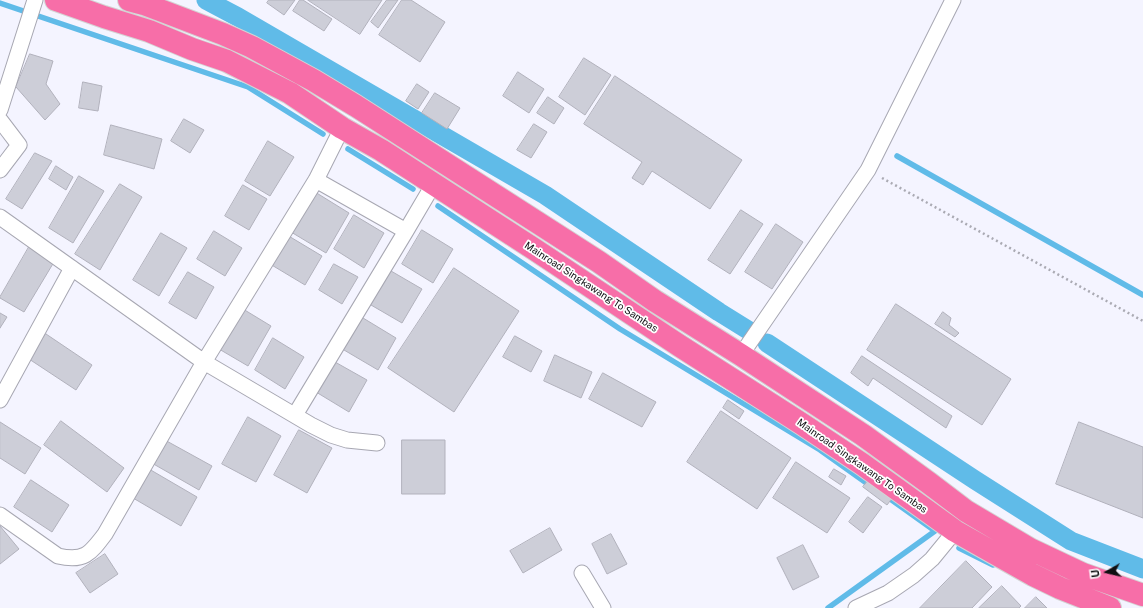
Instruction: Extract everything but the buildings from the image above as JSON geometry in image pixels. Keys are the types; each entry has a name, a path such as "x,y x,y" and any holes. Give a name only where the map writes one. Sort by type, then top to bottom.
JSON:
{"highway":[{"name":"Mainroad Singkawang To Sambas","path":"56,0 149,31 192,49 227,61 290,93 342,128 381,150 599,291 862,464 955,531 1033,576 1110,608"},
{"path":"129,0 144,4 223,34 252,47 313,80 599,262 655,301 741,355 862,435 966,511 1030,549 1083,574 1143,595"},
{"path":"641,320 655,301"}],"street":[{"path":"0,110 35,0"},
{"path":"741,355 868,170 953,0"},
{"path":"0,120 19,145 0,170"},
{"path":"0,515 58,556 68,558 83,557 93,551 105,534 204,362 316,180 342,128"},
{"path":"316,180 406,231"},
{"path":"295,415 433,184"},
{"path":"0,217 204,362 310,425 348,440 377,443"},
{"path":"0,400 72,268"},
{"path":"856,608 888,593 914,575 932,559 955,531"},
{"path":"582,573 603,608"}],"path":[{"path":"868,170 1143,321"}],"waterway":[{"path":"206,0 238,17 545,195 748,330"},
{"path":"0,3 248,87 323,134"},
{"path":"348,149 413,189"},
{"path":"897,156 1143,295"},
{"path":"438,206 620,329 820,450 872,487"},
{"path":"767,343 975,480 1071,541 1143,569"},
{"path":"828,608 935,531 886,496"},
{"path":"959,548 993,565"}]}
